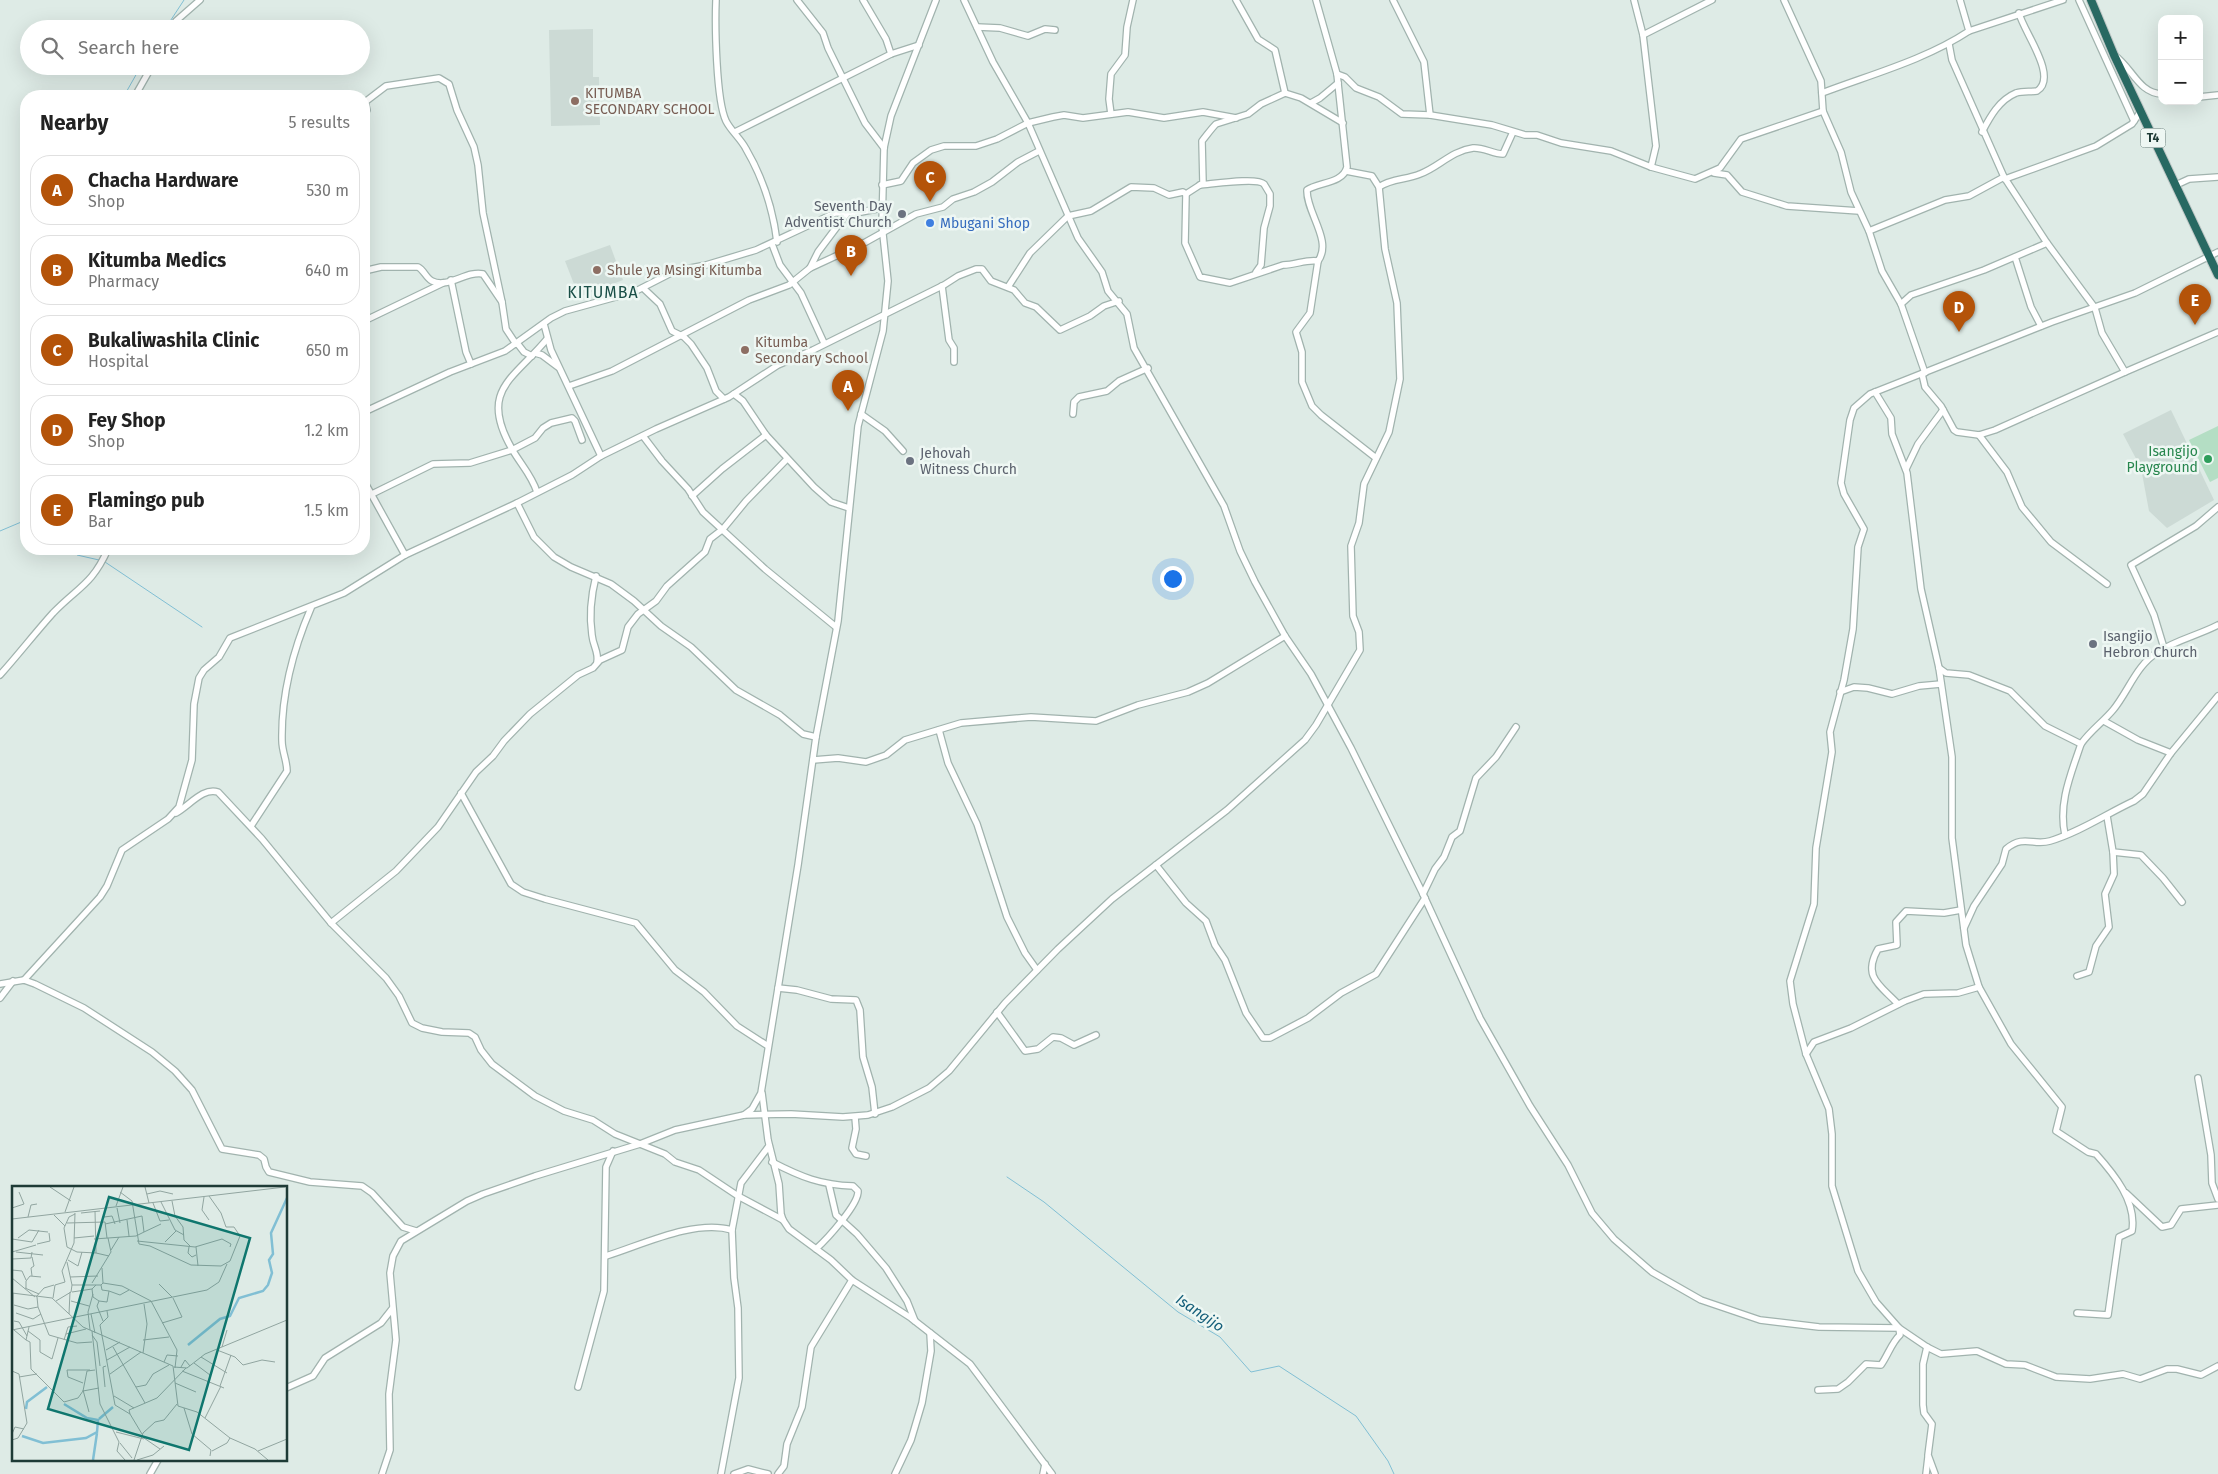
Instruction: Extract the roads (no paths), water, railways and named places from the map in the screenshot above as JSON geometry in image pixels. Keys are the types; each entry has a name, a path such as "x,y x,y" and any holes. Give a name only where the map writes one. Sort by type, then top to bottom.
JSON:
{"highway":[{"name":"T4","path":"2091,0 2114,55 2218,275"}],"street":[{"path":"177,20 200,0"},
{"path":"716,0 716,42 723,111 728,124 736,132 753,161 770,202 774,243 780,265 794,282 826,342"},
{"path":"797,0 823,33 842,78 865,123 884,148"},
{"path":"864,0 886,38 892,54"},
{"path":"936,0 891,116 884,148 882,208 888,281 881,339 861,414 836,627 816,737 762,1089 764,1116 772,1162 778,1180 783,1220 789,1229 852,1280 915,1321 970,1364 1052,1474"},
{"path":"964,0 993,62 1028,123 1078,238 1102,272 1108,291 1119,301 1131,323 1132,343 1148,368 1170,412 1224,506 1240,551 1285,636 1328,705 1424,896 1480,1018 1530,1106 1568,1165 1592,1213 1614,1239 1652,1272 1701,1300 1760,1320 1819,1326 1899,1328"},
{"path":"1110,114 1111,74 1125,55 1127,27 1133,0"},
{"path":"1236,0 1258,39 1275,50 1284,93"},
{"path":"1316,0 1337,74 1346,171"},
{"path":"1393,0 1424,62 1430,115"},
{"path":"1634,0 1643,35 1656,146 1650,168"},
{"path":"1643,35 1712,0"},
{"path":"1784,0 1821,81 1823,111 1841,152 1851,192 1869,231 1882,271 1901,304 1923,373 1925,387 1957,432 1979,435 1994,430 2218,332"},
{"path":"1960,0 1969,31"},
{"path":"1822,93 1946,46 1969,31 2063,0"},
{"path":"2079,0 2134,122"},
{"path":"1982,132 1991,116 2004,101 2016,93 2037,91 2042,84 2043,65 2041,58 2024,30 2019,13"},
{"path":"977,27 1000,28 1028,36 1045,29 1055,30"},
{"path":"736,132 842,78 892,54 919,44"},
{"path":"1946,46 1982,132 2005,178 2047,243 2095,308 2102,333 2125,372"},
{"path":"2114,55 2123,61 2146,91 2158,93"},
{"path":"1337,74 1345,77 1356,88 1379,97 1402,114 1430,115 1492,125 1513,132 1537,135 1561,143 1611,151 1650,168 1695,180 1714,172 1726,162 1737,142 1741,139 1823,111"},
{"path":"138,90 147,75"},
{"path":"370,98 386,86 439,78 449,84 457,110 474,147 485,220 506,329 524,352 542,355 562,371"},
{"path":"1311,103 1320,98 1338,82"},
{"path":"1008,287 1030,254 1068,216 1091,211 1131,187 1154,188 1169,195 1183,192 1186,194 1203,183 1202,141 1216,124 1248,114 1261,104 1284,93 1311,103 1343,123"},
{"path":"2203,97 2218,95"},
{"path":"1869,231 1945,200 1969,196 2005,178 2096,146 2116,136 2134,122 2140,111"},
{"path":"882,185 901,181 913,163 931,150 944,146 976,146 997,139 1028,123 1064,115 1076,118 1128,112 1164,118 1203,112 1236,118"},
{"path":"1379,186 1394,179 1419,175 1448,156 1466,150 1480,148 1503,154 1513,132"},
{"path":"569,386 612,372 749,300 777,291 794,282 810,268 916,214 942,207 954,199 974,192 992,182 1018,162 1040,151"},
{"path":"382,1474 390,1442 389,1394 396,1340 390,1273 392,1256 401,1242 416,1231 483,1194 613,1151 640,1144 675,1130 744,1116 791,1114 855,1117 875,1114 921,1093 939,1080 997,1012 1037,970 1112,899 1228,810 1305,740 1360,650 1359,632 1353,616 1351,552 1359,523 1364,484 1389,432 1400,379 1399,320 1395,288 1385,249 1379,186 1372,176 1346,171 1327,184 1307,190 1309,205 1320,236 1322,250 1318,261 1310,313 1296,332 1302,352 1302,382 1316,411 1376,458"},
{"path":"1714,172 1728,175 1745,193 1787,206 1859,212"},
{"path":"2176,185 2189,179 2218,177"},
{"path":"1200,185 1233,183 1252,179 1264,184 1270,194 1270,206 1264,228 1261,265 1256,272"},
{"path":"1186,194 1185,243 1197,275 1230,283 1241,280 1256,272 1284,265 1318,261"},
{"path":"370,409 516,344 544,324 572,308 642,288 668,273 729,260 774,243 835,213 882,208"},
{"path":"810,268 818,252 848,212"},
{"path":"1901,304 1911,295 1930,291 2047,243"},
{"path":"2218,252 2135,293 2041,326 1874,392 1854,408 1850,420 1841,482 1844,494 1864,530 1858,547 1853,629 1830,732 1831,766 1816,848 1814,904 1790,981 1793,1004 1806,1054 1829,1109 1832,1134 1832,1186 1847,1239 1862,1281 1899,1328 1941,1354 1977,1351 2006,1364 2026,1365 2053,1376 2090,1379 2116,1374 2140,1379 2167,1369 2180,1369 2201,1376 2218,1366"},
{"path":"2015,257 2031,306 2041,326"},
{"path":"370,270 381,267 418,266 430,280 443,283"},
{"path":"174,814 181,800 192,760 194,704 201,673 219,657 230,638 311,608 358,586 405,556 572,475 601,456 734,394 772,368 813,350 942,286 958,276 979,268 991,281 1008,287 1062,330 1104,306 1119,301"},
{"path":"370,318 443,283 476,273 483,274 502,302"},
{"path":"451,280 466,352 471,364"},
{"path":"942,286 949,340 954,348 954,362"},
{"path":"642,288 660,304 670,328 688,341 707,368 716,391 724,399"},
{"path":"544,324 547,339 601,456"},
{"path":"537,492 530,474 512,450 501,425 498,404 511,375 547,339"},
{"path":"1073,414 1074,402 1079,397 1107,391 1120,381 1148,368"},
{"path":"1874,392 1891,418 1892,434 1906,469 1921,589 1939,668 1952,757 1952,835 1961,910 1966,945 1979,987 2011,1044 2062,1107 2056,1131 2088,1152 2096,1154 2122,1190 2162,1227 2171,1225 2181,1209 2218,1205"},
{"path":"734,394 743,401 766,436 824,497 836,504 849,508"},
{"path":"1906,469 1918,444 1943,410"},
{"path":"861,414 886,431 903,451"},
{"path":"372,494 432,464 470,464 512,450 535,438 545,426 568,418 576,421 582,440"},
{"path":"1979,435 2006,472 2022,507 2051,542 2108,584"},
{"path":"643,436 704,512 764,568 836,627"},
{"path":"692,496 722,469 766,436"},
{"path":"597,662 622,650 628,627 643,609 656,601 667,586 705,552 708,541 723,530 746,501 787,460"},
{"path":"370,491 388,528 405,556"},
{"path":"517,503 528,529 537,542 564,564 611,584 661,626 691,647 736,690 780,715 796,730 816,737"},
{"path":"2164,648 2154,615 2132,565 2196,526 2218,507"},
{"path":"0,675 52,615 100,569 106,555"},
{"path":"331,923 396,871 445,819 476,772 493,756 504,740 530,714 578,675 593,668 597,662 598,653 592,634 590,602 596,576"},
{"path":"251,826 287,772 282,739 288,677 297,641 311,608"},
{"path":"2065,835 2062,805 2081,744 2086,736 2104,721 2148,661 2164,648 2218,625"},
{"path":"813,760 838,758 859,762 870,761 886,755 905,740 961,723 1024,717 1081,722 1102,719 1138,705 1188,692 1208,683 1285,636"},
{"path":"1939,668 1946,673 1969,675 2010,691 2045,726 2081,744"},
{"path":"1840,692 1854,687 1868,688 1892,694 1919,686 1941,684"},
{"path":"1964,929 1974,906 2002,864 2006,849 2024,840 2047,842 2065,835 2107,816 2143,794 2171,754 2218,696"},
{"path":"2104,721 2138,740 2171,754"},
{"path":"1156,865 1186,903 1206,922 1215,945 1225,960 1246,1013 1263,1038 1270,1038 1308,1018 1342,993 1376,974 1424,896 1452,837 1460,830 1476,778 1496,757 1516,727"},
{"path":"939,730 948,763 977,824 1007,917 1025,952 1037,970"},
{"path":"24,980 100,897 107,886 122,850 203,794 215,790 251,826 331,923 390,982 412,1023 422,1028 442,1032 469,1032 476,1037 481,1050 492,1064 525,1089 564,1111 593,1120 615,1134 665,1154 675,1162 699,1170 738,1196 783,1220"},
{"path":"461,793 511,884 523,892 545,899 636,923 675,970 704,992 737,1026 768,1046"},
{"path":"2077,976 2089,972 2096,946 2108,928 2105,894 2114,874 2113,852 2107,816"},
{"path":"2113,852 2141,855 2182,902"},
{"path":"1898,1004 1873,978 1871,970 1878,949 1897,945 1896,922 1907,911 1944,913 1961,910"},
{"path":"0,984 24,980 84,1008 152,1052 175,1071 192,1090 222,1149 259,1155 264,1159 269,1172 295,1179 317,1183 362,1186 372,1193 403,1227 416,1231"},
{"path":"0,998 13,981"},
{"path":"1806,1054 1814,1042 1851,1028 1898,1004 1924,994 1958,993 1979,987"},
{"path":"778,988 797,990 832,999 856,1000 861,1019 864,1057 872,1086 875,1114"},
{"path":"997,1012 1025,1051 1038,1049 1053,1037 1074,1045 1096,1035"},
{"path":"2198,1078 2211,1155 2211,1180 2218,1199"},
{"path":"744,1116 752,1109 762,1089"},
{"path":"855,1117 856,1129 852,1138 852,1148 856,1154 866,1156"},
{"path":"721,1474 739,1378 738,1308 734,1278 732,1230 742,1181 769,1146"},
{"path":"578,1387 580,1372 601,1308 606,1256 606,1166 613,1151"},
{"path":"772,1162 813,1181 829,1185 853,1186 858,1191 857,1201 831,1235 816,1249"},
{"path":"829,1185 832,1203 840,1221 857,1234 882,1263 906,1300 915,1321"},
{"path":"2077,1313 2099,1316 2109,1314 2119,1237 2131,1233 2133,1227 2132,1214 2122,1190"},
{"path":"766,1212 773,1211 780,1205"},
{"path":"606,1256 688,1231 714,1227 732,1230"},
{"path":"778,1474 784,1466 786,1444 802,1407 811,1347 852,1280"},
{"path":"288,1387 313,1376 325,1358 381,1324 392,1309"},
{"path":"1818,1390 1825,1388 1838,1389 1866,1364 1881,1365 1900,1335 1899,1328"},
{"path":"895,1474 911,1440 922,1403 931,1351 930,1333"},
{"path":"1926,1474 1932,1424 1924,1413 1923,1405 1923,1364 1927,1347"},
{"path":"1928,1455 1935,1474"},
{"path":"150,1474 157,1462"},
{"path":"1043,1474 1044,1464"},
{"path":"734,1474 748,1469 768,1474"}],"waterway":[{"path":"171,20 184,0"},
{"path":"127,90 136,75"},
{"path":"0,531 20,523"},
{"path":"77,555 99,560"},
{"path":"105,562 202,627"},
{"name":"Isangijo","path":"1007,1177 1044,1202 1178,1312 1220,1337 1251,1372 1279,1366 1356,1416 1388,1461 1394,1474"}],"place":[{"name":"KITUMBA SECONDARY SCHOOL","path":"575,101"},
{"name":"Bukaliwashila Clinic","path":"930,202"},
{"name":"Seventh Day Adventist Church","path":"902,214"},
{"name":"Mbugani Shop","path":"930,223"},
{"name":"Shule ya Msingi Kitumba","path":"597,270"},
{"name":"Kitumba Medics","path":"851,276"},
{"name":"Flamingo pub","path":"2195,325"},
{"name":"Fey Shop","path":"1959,332"},
{"name":"Kitumba Secondary School","path":"745,350"},
{"name":"Chacha Hardware","path":"848,411"},
{"name":"Isangijo Playground","path":"2208,459"},
{"name":"Jehovah Witness Church","path":"910,461"},
{"name":"Isangijo Hebron Church","path":"2093,644"}],"district":[{"name":"KITUMBA","path":"603,292"}]}
